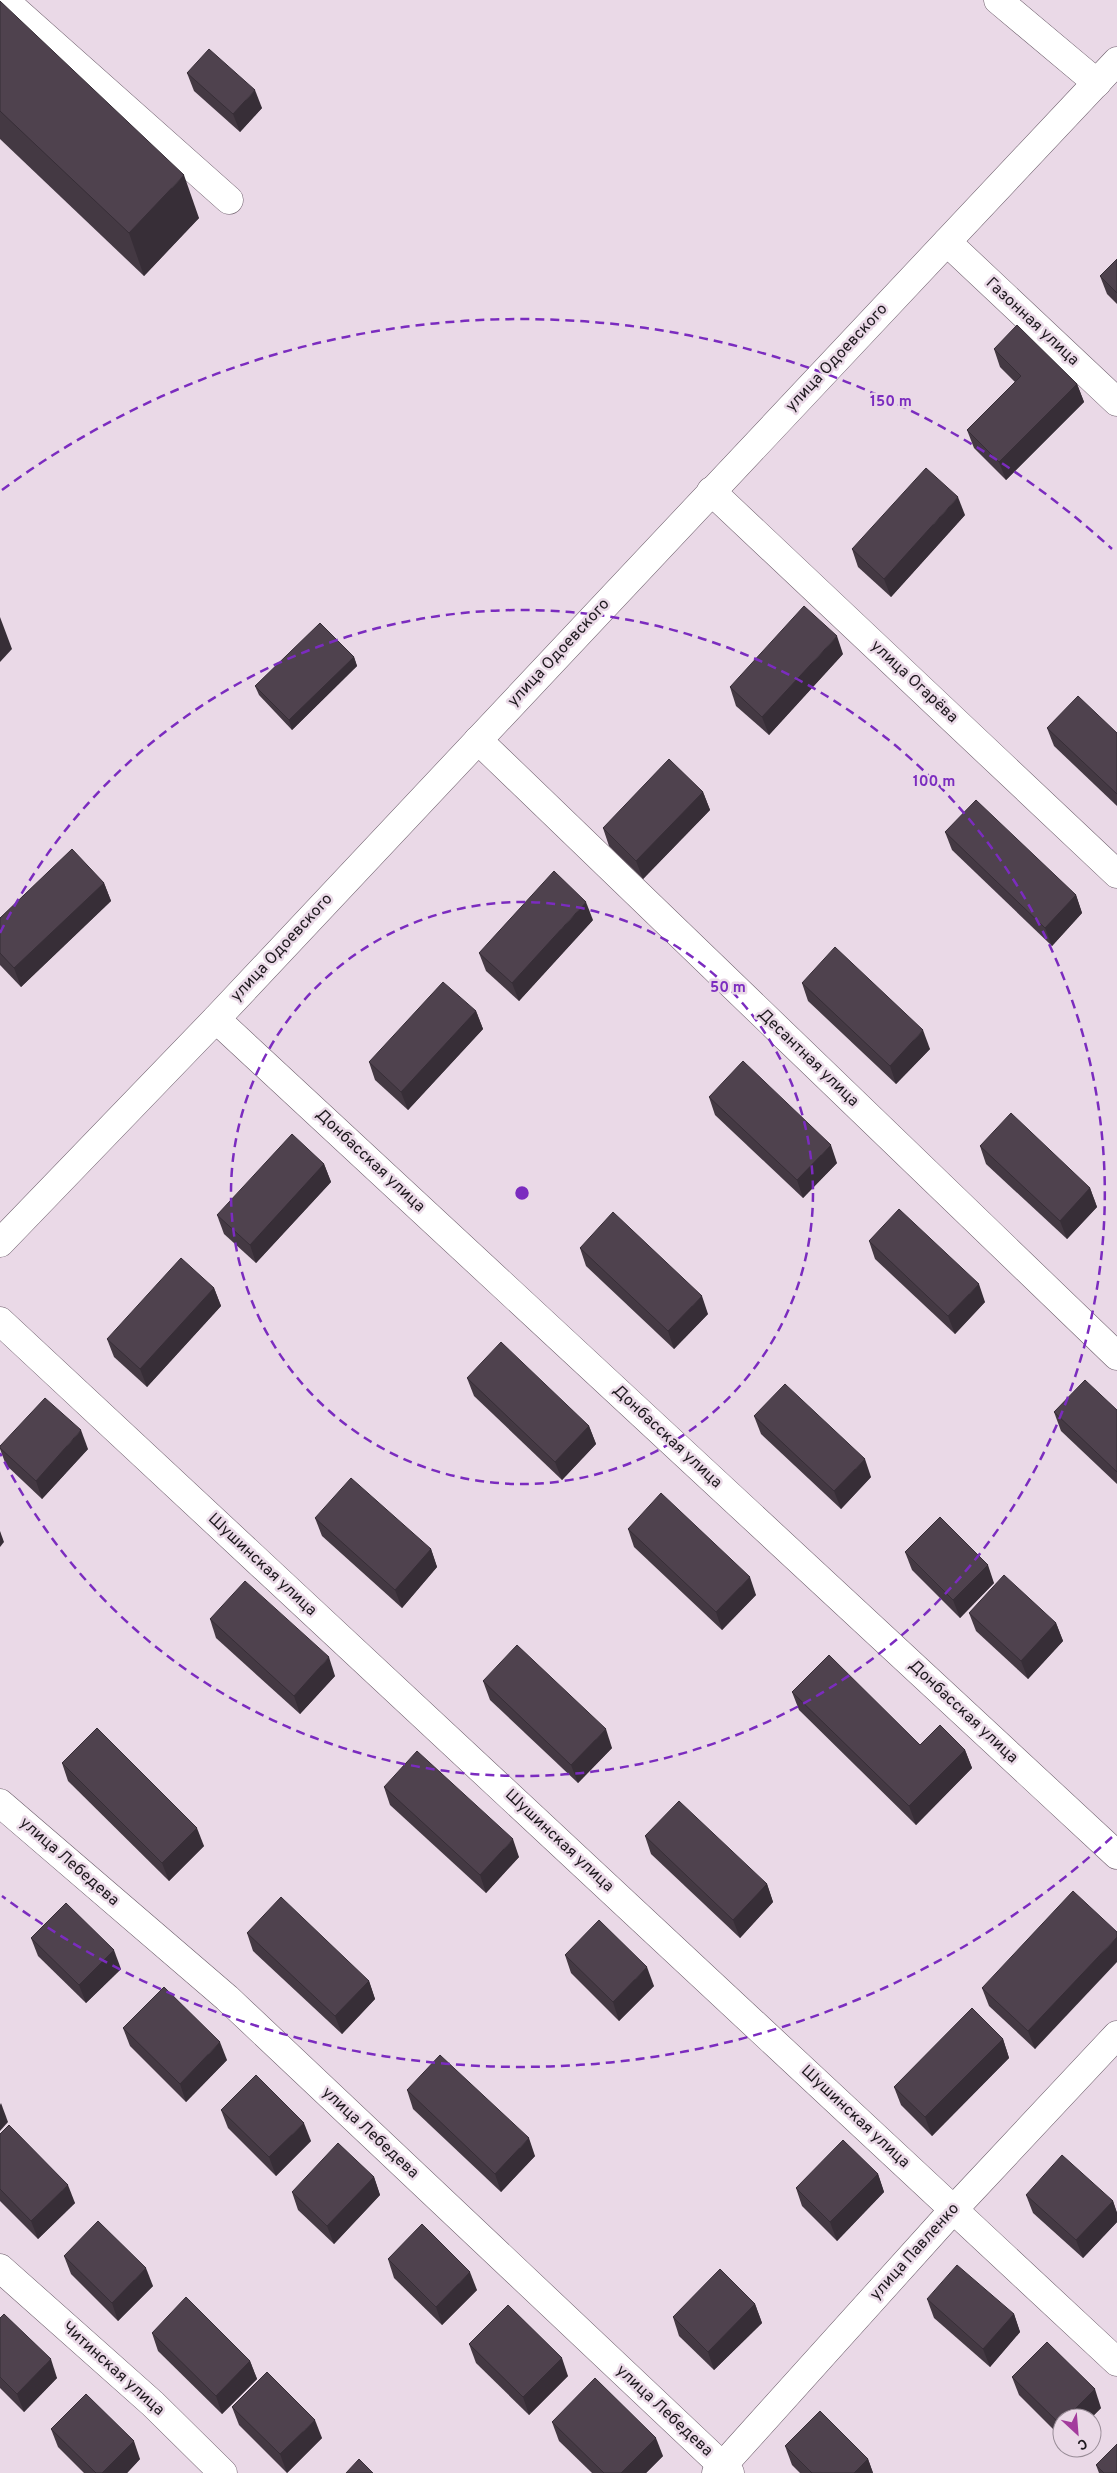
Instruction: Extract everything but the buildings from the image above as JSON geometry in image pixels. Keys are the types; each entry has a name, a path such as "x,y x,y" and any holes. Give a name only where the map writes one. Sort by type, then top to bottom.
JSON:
{"street":[{"path":"4,0 229,200"},
{"path":"998,0 1097,83"},
{"name":"улица Одоевского","path":"0,1243 216,1018 711,490 1117,61"},
{"name":"Газонная улица","path":"947,242 1117,402"},
{"name":"улица Огарёва","path":"711,490 1117,874"},
{"name":"Десантная улица","path":"478,740 1117,1356"},
{"name":"Донбасская улица","path":"216,1018 1117,1855"},
{"name":"Шушинская улица","path":"0,1321 1117,2362"},
{"name":"улица Лебедева","path":"0,1803 227,1998 723,2471"},
{"name":"улица Павленко","path":"723,2471 954,2209 1117,2035"},
{"name":"Читинская улица","path":"0,2268 153,2404 223,2473"}]}
